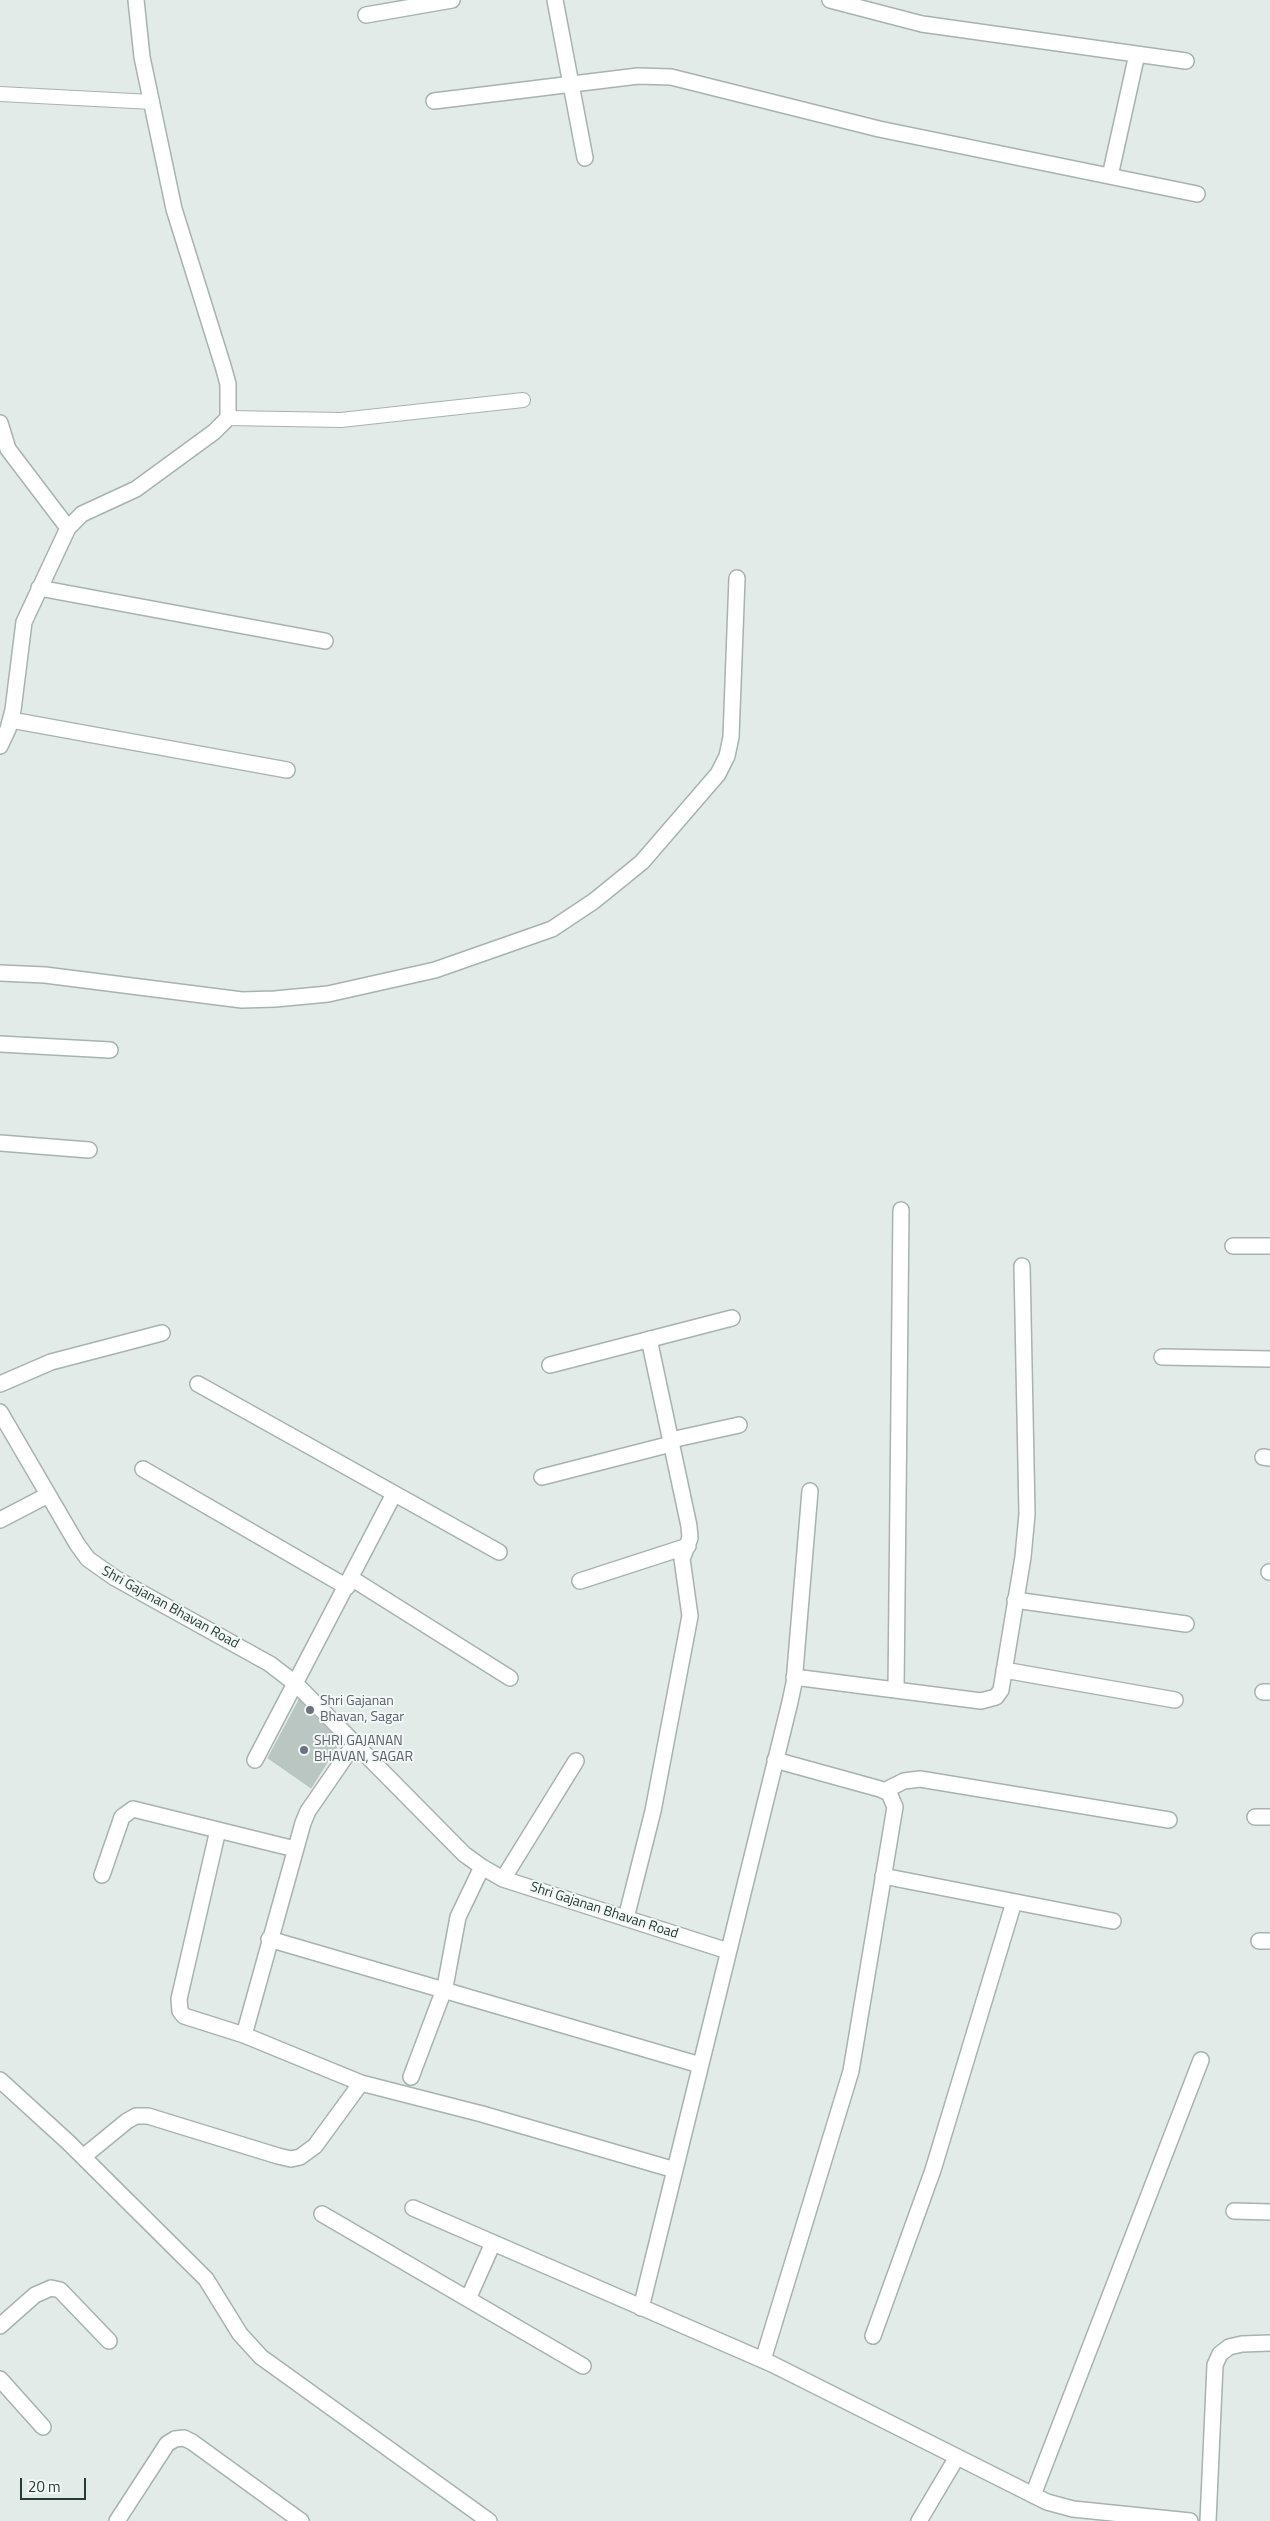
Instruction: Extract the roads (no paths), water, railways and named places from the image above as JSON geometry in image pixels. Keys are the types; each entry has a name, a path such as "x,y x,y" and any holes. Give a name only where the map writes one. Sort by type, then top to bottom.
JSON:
{"street":[{"path":"0,746 11,720 22,628 28,610 68,528 82,514 136,489 214,432 228,418 228,384 180,234 140,43 136,0"},
{"path":"366,16 452,0"},
{"path":"555,0 585,158"},
{"path":"830,0 922,24 1186,61"},
{"path":"1110,176 1136,54"},
{"path":"434,101 638,76 671,77 879,129 1197,194"},
{"path":"0,423 4,438 16,460 68,528"},
{"path":"0,973 45,975 242,1000 275,999 328,994 435,970 552,929 594,901 642,862 718,774 727,756 731,737 737,578"},
{"path":"39,588 325,641"},
{"path":"11,720 287,770"},
{"path":"0,1044 110,1050"},
{"path":"0,1143 89,1150"},
{"path":"896,1690 901,1210"},
{"path":"1233,1246 1270,1246"},
{"path":"794,1677 981,1701 996,1697 1001,1690 1016,1600 1026,1514 1022,1266"},
{"path":"550,1365 732,1318"},
{"path":"0,1384 51,1362 162,1333"},
{"path":"626,1918 653,1811 690,1616 682,1559 688,1546 689,1526 649,1339"},
{"path":"1162,1358 1270,1360"},
{"path":"198,1384 499,1552"},
{"name":"Shri Gajanan Bhavan Road","path":"0,1412 77,1544 100,1569 270,1664 296,1684 464,1854 503,1879 728,1951"},
{"path":"542,1478 739,1425"},
{"path":"143,1470 349,1582 510,1678"},
{"path":"640,2308 794,1677 810,1491"},
{"path":"254,1760 296,1684 394,1494"},
{"path":"0,1520 48,1495"},
{"path":"580,1581 688,1546"},
{"path":"1016,1600 1186,1624"},
{"path":"1004,1670 1175,1700"},
{"path":"244,2035 269,1939 308,1811 355,1743"},
{"path":"764,2360 851,2071 894,1807 893,1800 884,1791 775,1760"},
{"path":"503,1879 576,1761"},
{"path":"884,1791 904,1781 920,1779 1170,1820"},
{"path":"102,1875 122,1817 127,1812 139,1810 295,1849"},
{"path":"218,1830 178,2005 184,2016 244,2035 361,2083 401,2092 674,2170"},
{"path":"411,2077 443,1990 458,1917 482,1867"},
{"path":"883,1876 1113,1921"},
{"path":"873,2336 929,2182 1014,1902"},
{"path":"269,1939 700,2066"},
{"path":"1033,2495 1201,2060"},
{"path":"0,2080 83,2157 206,2280 240,2334 261,2357 489,2521"},
{"path":"83,2157 127,2121 136,2116 148,2116 278,2156 291,2159 300,2157 315,2146 361,2083"},
{"path":"413,2208 640,2308 764,2360 1047,2502 1073,2509 1190,2521"},
{"path":"1234,2211 1270,2212"},
{"path":"322,2214 583,2366"},
{"path":"468,2299 493,2243"},
{"path":"0,2326 35,2296 51,2288 60,2290 109,2341"},
{"path":"1208,2521 1215,2365 1220,2354 1229,2347 1242,2344 1270,2343"},
{"path":"0,2379 43,2427"},
{"path":"117,2521 166,2444 175,2439 184,2438 301,2521"},
{"path":"919,2521 957,2457"}],"lane":[{"path":"0,94 152,102"},
{"path":"228,418 341,420 523,400"}],"place":[{"name":"Shri Gajanan Bhavan, Sagar","path":"310,1710"},
{"name":"SHRI GAJANAN BHAVAN, SAGAR","path":"304,1750"}]}
